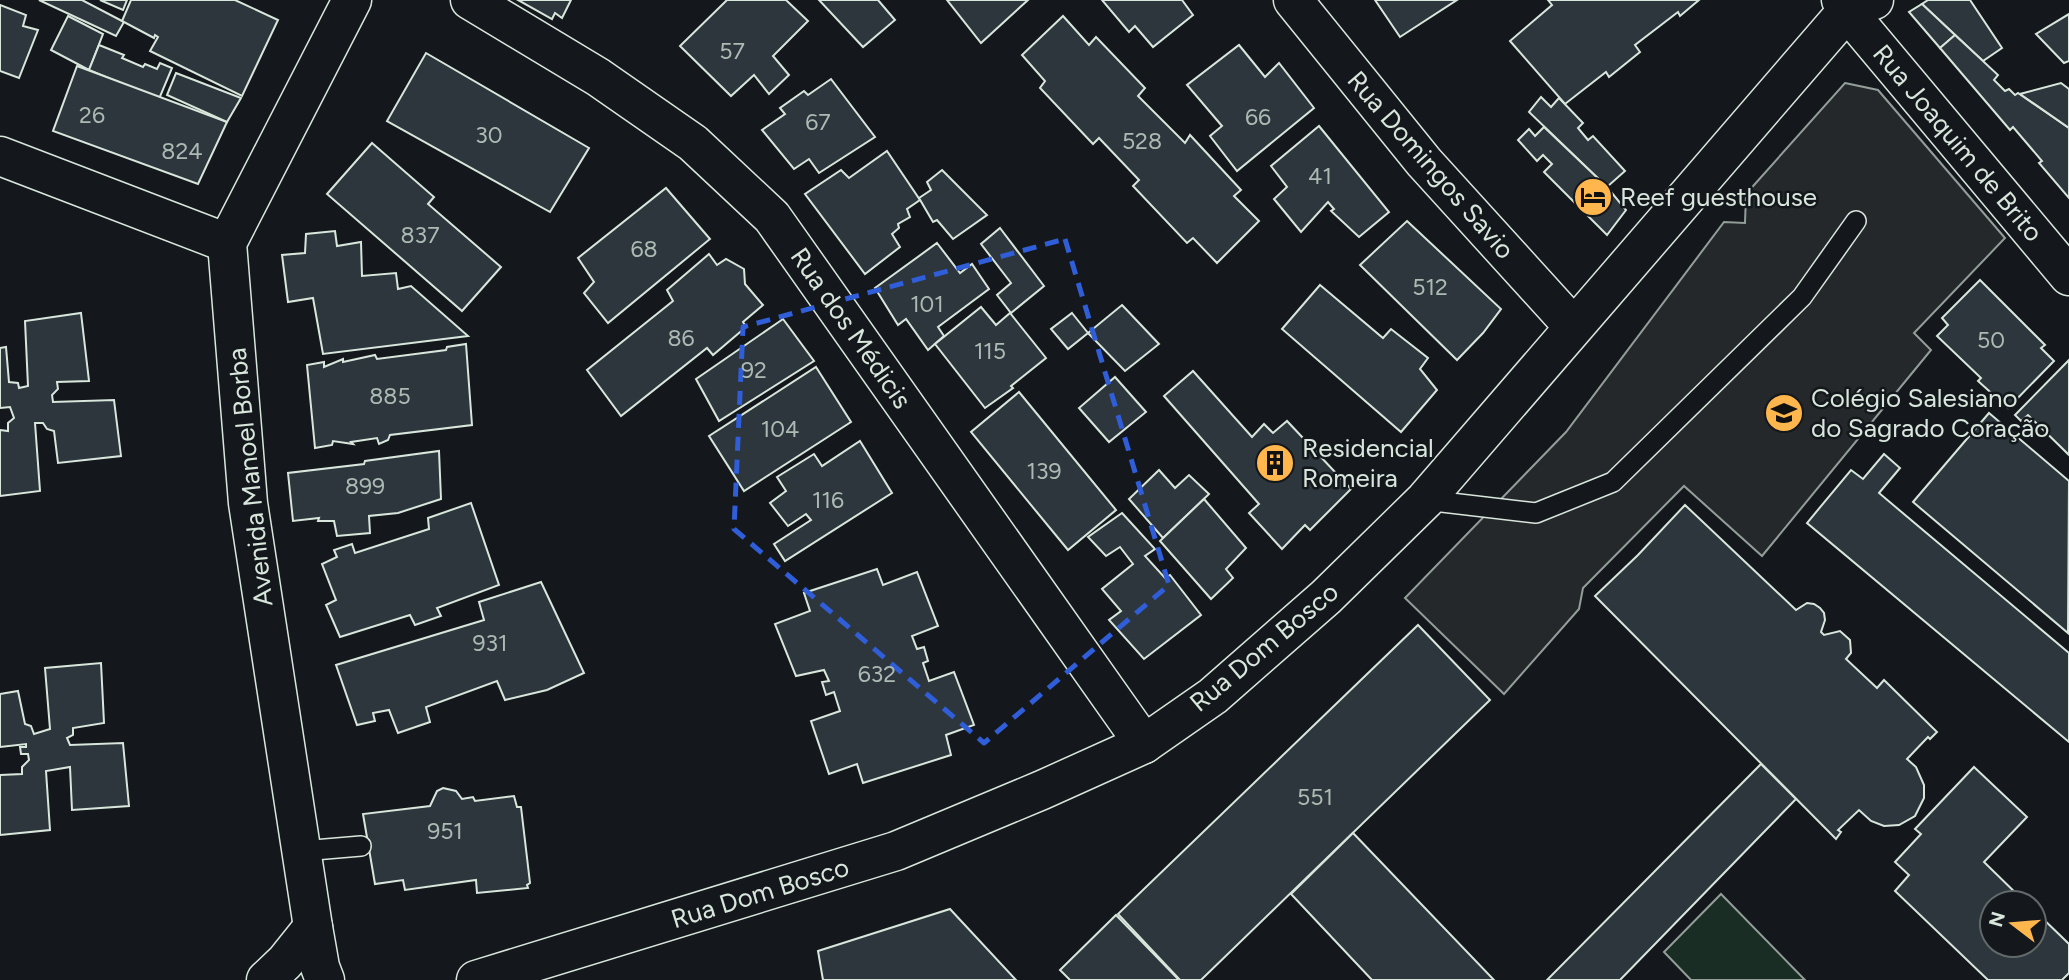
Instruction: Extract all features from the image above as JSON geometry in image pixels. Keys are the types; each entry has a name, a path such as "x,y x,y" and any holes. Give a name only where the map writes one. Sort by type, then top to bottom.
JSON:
{"main road":[{"path":"0,156 227,243 352,0"},
{"name":"Rua dos Médicis","path":"470,0 598,77 692,143 772,217 1144,744"},
{"name":"Rua Domingos Savio","path":"1293,0 1424,162 1573,326"},
{"name":"Rua Dom Bosco","path":"476,980 896,851 1144,744 1213,696 1326,597 1425,500 1854,4"},
{"name":"Rua Joaquim de Brito","path":"1854,4 2069,276"},
{"name":"Avenida Manoel Borba","path":"227,243 248,503 313,927 325,980"},
{"path":"266,980 285,962 313,927"}],"lane":[{"path":"1425,500 1536,513 1613,482 1802,297 1856,221"},
{"path":"302,851 360,846"}],"highlighted area":[{"path":"1065,239 1169,585 984,743 734,529 743,327"}],"green space":[{"path":"1721,894 1805,980 1691,980 1664,952"}],"shaded area":[{"path":"1845,83 1878,90 2005,238 1914,333 1931,350 1762,556 1684,486 1583,588 1579,609 1504,694 1405,598 1566,432 1724,222 1745,223 1746,194"}],"building":[{"path":"39,0 82,0 124,22 116,36"},
{"path":"100,0 127,0 123,10"},
{"path":"131,0 235,0 278,20 242,96 150,51 158,37 155,35 154,38 122,21"},
{"path":"518,0 571,0 562,18 555,13 552,19"},
{"path":"727,0 786,0 808,21 773,56 789,75 769,94 754,75 731,96 680,46"},
{"path":"819,0 878,0 895,20 863,47"},
{"path":"947,0 1028,0 981,43"},
{"path":"1102,0 1182,0 1193,15 1153,47 1135,26 1129,32"},
{"path":"1375,0 1457,0 1400,37"},
{"path":"1548,0 1699,0 1680,16 1678,12 1635,45 1640,52 1609,77 1606,72 1565,104 1510,41 1552,5"},
{"path":"1928,0 1970,0 2002,48 1983,61 1922,4"},
{"path":"1922,4 1955,35 1940,48 1909,12"},
{"path":"0,5 26,15 23,26 38,30 19,78 0,71"},
{"path":"2069,14 2069,61 2064,63 2036,34"},
{"path":"68,16 103,34 89,70 51,50"},
{"path":"1063,16 1089,45 1096,37 1145,88 1138,96 1185,143 1190,135 1241,190 1234,196 1259,221 1217,263 1193,238 1187,243 1133,186 1139,180 1099,138 1093,144 1040,88 1045,81 1022,55"},
{"path":"1955,35 1998,75 1994,80 2005,91 2009,89 2015,95 2018,93 2069,128 2069,198 2013,127 2010,130 1940,48"},
{"path":"99,45 124,55 122,58 143,67 145,64 157,69 160,63 172,68 159,99 89,70"},
{"path":"1239,45 1265,77 1279,63 1314,108 1237,171 1210,136 1222,126 1187,85"},
{"path":"426,53 589,148 550,212 387,121"},
{"path":"77,66 227,122 198,184 53,131"},
{"path":"176,73 241,98 227,122 167,95"},
{"path":"831,79 875,137 819,173 809,159 794,169 762,130 785,114 780,108 804,91 808,95"},
{"path":"2061,83 2069,89 2069,128 2020,94"},
{"path":"1541,97 1551,107 1559,98 1583,123 1578,128 1588,140 1593,136 1625,171 1607,187 1529,112"},
{"path":"1319,126 1389,212 1359,237 1331,211 1334,209 1328,202 1301,232 1274,199 1287,187 1271,166"},
{"path":"1544,127 1607,187 1626,210 1607,235 1544,172 1552,164 1543,155 1537,161 1518,140 1529,129 1535,136"},
{"path":"372,143 434,197 428,204 501,267 462,311 327,194"},
{"path":"887,151 920,200 907,209 910,217 898,224 899,228 892,234 900,247 865,274 805,194 841,170 849,178"},
{"path":"942,170 987,215 953,239 937,220 933,222 919,198 931,190 927,182"},
{"path":"666,188 710,239 608,323 584,293 594,282 578,258"},
{"path":"1407,221 1501,309 1457,360 1360,265"},
{"path":"1000,228 1044,286 1011,313 997,295 1011,283 981,244"},
{"path":"335,231 337,246 361,242 362,276 396,273 398,289 411,286 468,336 323,354 313,298 288,302 282,255 305,253 306,234"},
{"path":"937,243 960,273 972,264 989,289 938,327 944,336 928,350 906,319 898,325 875,288"},
{"path":"709,254 717,265 726,259 744,269 745,284 763,305 743,322 746,327 713,355 707,348 621,416 587,370 673,301 667,290"},
{"path":"1980,280 2045,345 2041,348 2054,361 2008,408 1978,381 1981,378 1937,336 1948,325 1942,318"},
{"path":"1320,285 1383,338 1391,329 1428,358 1420,369 1437,390 1401,432 1282,329"},
{"path":"1122,305 1159,344 1125,371 1088,333"},
{"path":"981,307 996,325 1010,313 1046,358 1011,386 1013,388 985,408 935,344"},
{"path":"81,313 89,381 57,382 58,389 52,395 53,402 114,400 121,456 58,463 54,431 47,429 43,423 35,423 40,491 0,496 0,430 8,431 8,423 14,418 10,407 0,408 0,348 6,347 9,382 18,383 19,388 28,386 25,321"},
{"path":"1072,313 1088,333 1068,349 1051,329"},
{"path":"783,319 814,361 719,421 696,379"},
{"path":"466,344 472,425 390,435 388,440 379,444 377,438 351,442 353,444 333,441 332,445 315,448 307,365 324,362 324,367 343,359 343,362 375,355 377,359 446,350 447,347"},
{"path":"2069,360 2069,455 2028,415 2021,421 2015,415"},
{"path":"816,367 851,422 744,491 709,436"},
{"name":"Residencial Romeira","path":"1193,371 1252,437 1264,424 1273,433 1287,421 1351,489 1310,530 1305,525 1282,549 1249,513 1259,504 1164,396"},
{"path":"1115,377 1146,412 1109,442 1079,408"},
{"path":"1019,392 1116,510 1068,550 971,432"},
{"path":"1989,413 2069,481 2068,633 1913,502"},
{"path":"860,441 892,493 785,561 774,544 811,520 806,514 788,526 770,503 786,491 777,477 814,454 822,466"},
{"path":"439,451 441,499 398,513 369,516 370,533 337,536 334,521 318,521 319,518 293,521 288,473"},
{"path":"1884,454 1900,468 1879,493 2069,653 2069,742 1807,523 1851,470 1863,479"},
{"path":"1159,470 1175,488 1189,475 1209,494 1163,538 1129,499"},
{"path":"1204,499 1246,548 1226,569 1233,578 1211,599 1160,541"},
{"path":"471,503 499,585 437,608 441,616 415,625 410,615 340,637 326,605 336,600 322,564 337,557 334,550 352,544 355,553 429,529 428,518"},
{"path":"1685,505 1796,610 1807,603 1820,608 1825,620 1821,632 1824,635 1840,631 1850,640 1851,653 1846,659 1877,688 1884,680 1937,732 1930,739 1928,737 1907,759 1916,767 1924,785 1924,798 1915,816 1899,825 1884,826 1871,821 1859,810 1838,830 1841,832 1836,839 1595,596"},
{"path":"1122,513 1155,549 1145,556 1165,578 1170,575 1201,615 1144,659 1109,620 1121,611 1102,589 1133,564 1120,547 1106,556 1088,537"},
{"path":"877,569 883,585 917,572 938,626 912,636 917,649 924,647 928,661 923,663 929,681 954,672 974,725 946,735 951,755 863,783 857,764 829,774 811,721 840,711 834,692 826,695 822,682 829,681 824,670 796,676 775,624 810,611 804,593"},
{"path":"541,582 584,673 547,690 505,700 497,681 426,707 430,722 398,733 389,710 373,713 375,721 357,725 336,665 484,620 479,602"},
{"path":"1418,625 1490,700 1201,980 1180,980 1118,914"},
{"path":"101,663 104,723 73,728 73,735 67,738 70,745 123,743 129,806 72,810 70,767 46,771 50,830 0,835 0,775 22,774 22,767 29,760 28,754 21,754 20,747 26,747 26,744 0,747 0,694 18,691 25,724 31,726 34,734 50,729 45,668"},
{"path":"1761,764 1796,799 1620,980 1547,980"},
{"path":"1974,767 2027,817 1984,862 2012,889 1978,889 1978,959 2048,959 2048,924 2069,944 2069,973 2062,980 1988,980 1895,891 1909,875 1895,862 1921,834 1915,829"},
{"path":"443,788 456,791 462,799 473,797 475,801 514,796 517,807 521,807 530,883 528,888 477,893 476,880 405,890 403,880 375,884 363,814 430,806 437,791"},
{"path":"1353,833 1494,980 1372,980 1291,894"},
{"path":"950,909 1016,980 823,980 818,951"},
{"path":"1116,915 1179,980 1070,980 1060,970"}],"place":[{"name":"Reef guesthouse","path":"1593,197"},
{"name":"Colégio Salesiano do Sagrado Coração","path":"1784,413"},
{"name":"Residencial Romeira","path":"1275,463"}]}
